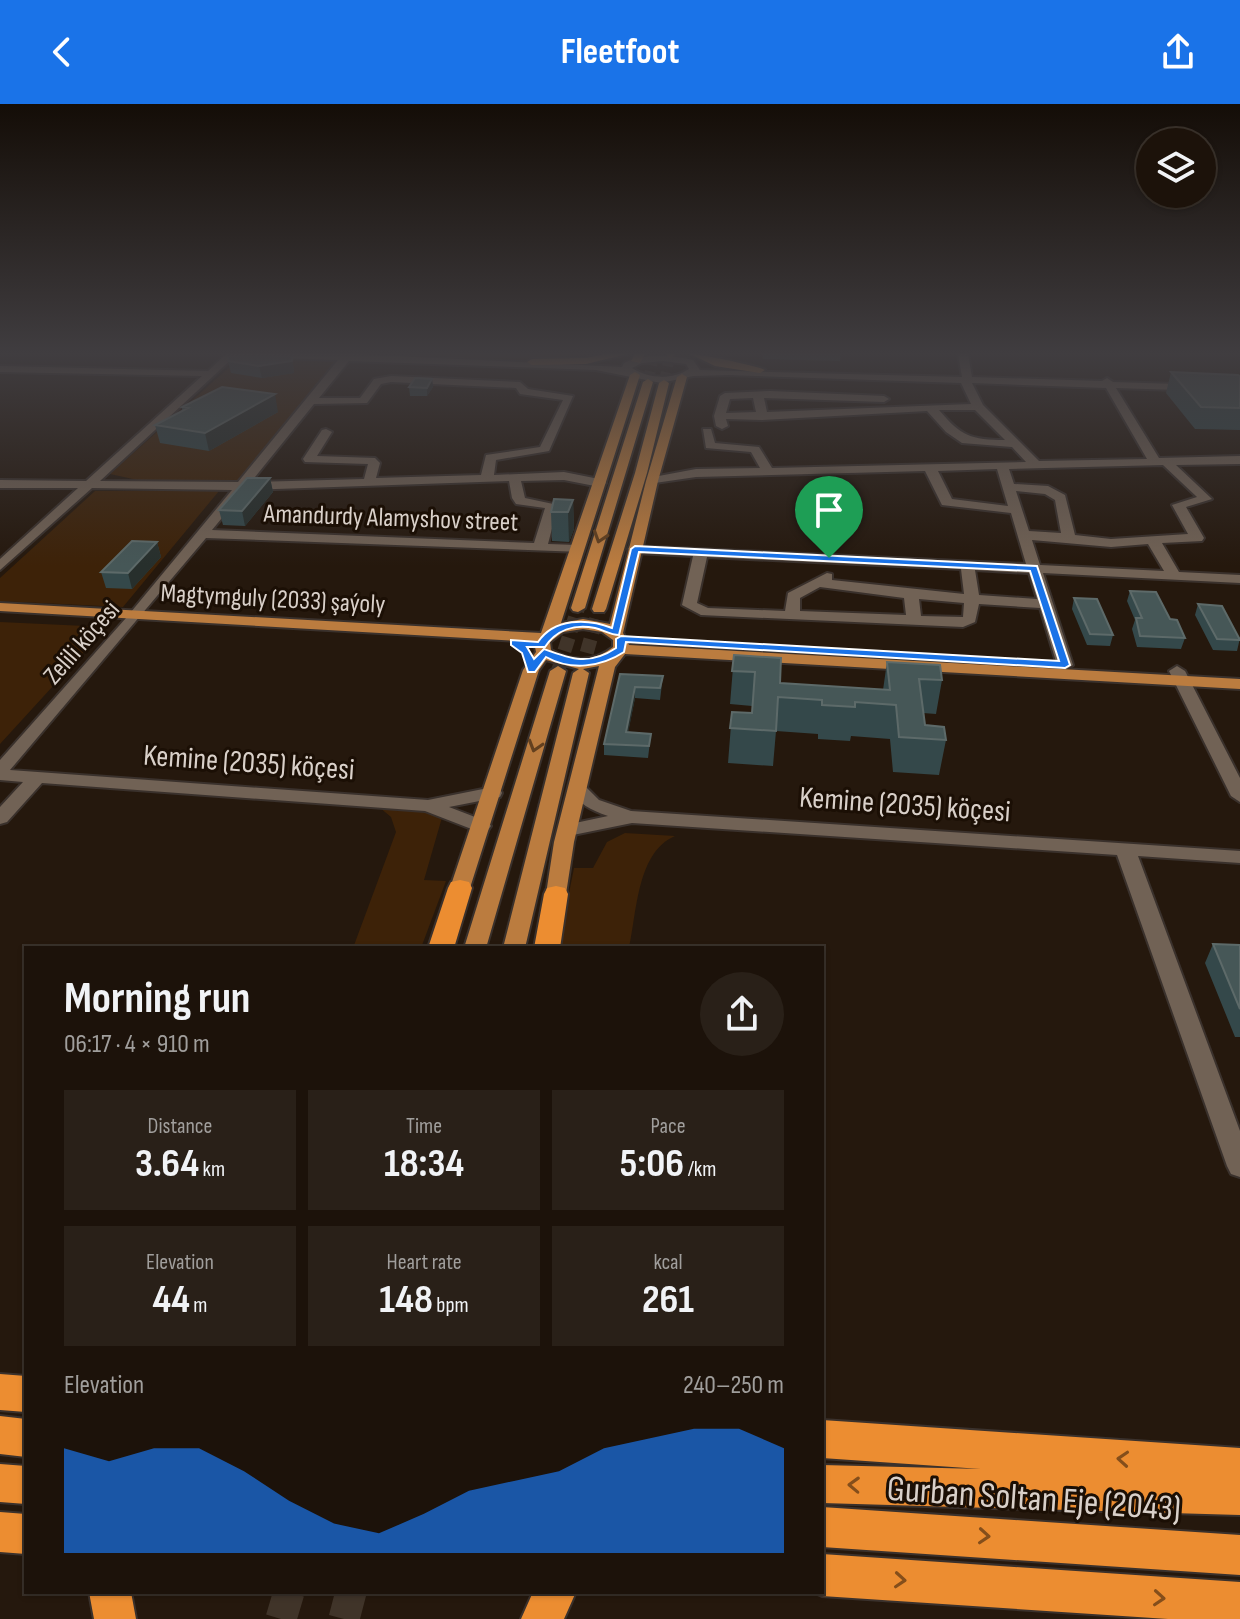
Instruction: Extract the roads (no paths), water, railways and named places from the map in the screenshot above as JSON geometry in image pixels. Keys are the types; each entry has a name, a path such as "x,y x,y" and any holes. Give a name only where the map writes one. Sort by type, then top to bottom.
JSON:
{"highway":[{"path":"443,940 460,888"},
{"path":"549,940 556,894"},
{"path":"0,1392 24,1394"},
{"path":"0,1435 24,1438"},
{"path":"824,1439 1240,1467"},
{"path":"0,1483 24,1485"},
{"name":"Gurban Soltan Eje (2043)","path":"824,1484 1240,1495"},
{"name":"Gurban Soltan Eje (2043)","path":"824,1527 1240,1555"},
{"path":"0,1532 24,1534"},
{"path":"824,1575 1240,1603"},
{"path":"110,1594 115,1619"},
{"path":"542,1619 554,1594"}],"main road":[{"path":"460,888 531,670 545,642 613,448 618,425"},
{"path":"578,608 636,425"},
{"path":"599,609 654,425"},
{"path":"556,894 566,836 616,644 635,549 670,425"},
{"path":"613,448 632,440"},
{"path":"649,444 658,463"},
{"path":"633,496 652,481"},
{"path":"600,483 613,495"},
{"name":"Magtymguly (2033) şaýoly","path":"0,607 545,642"},
{"path":"508,639 542,625 554,613"},
{"name":"Magtymguly (2033) şaýoly","path":"0,615 134,618"},
{"path":"545,642 583,624 616,644 1065,665 1240,684"},
{"path":"545,642 563,662 576,664 591,663 632,636 659,646 1180,676 1240,674"},
{"path":"508,639 527,651 531,670"},
{"path":"476,946 558,671"},
{"path":"515,946 581,673"},
{"path":"536,864 566,836"},
{"path":"475,847 498,866"},
{"path":"536,864 556,894"},
{"path":"460,888 498,866"}],"street":[{"path":"0,566 156,425"},
{"name":"Zelili köçesi","path":"0,773 134,618 292,425"},
{"path":"487,478 490,458 497,454 535,453 545,449 556,425"},
{"path":"945,425 957,438 973,443 1015,444"},
{"path":"996,425 1037,466"},
{"path":"1023,535 1120,544 1197,538 1178,505 1206,499 1160,462 1135,425"},
{"path":"707,431 710,446 749,448 760,452 768,471"},
{"path":"326,432 309,459 371,461 374,463 369,482"},
{"path":"564,476 600,464 613,448"},
{"path":"652,481 696,473 1240,460"},
{"path":"658,463 696,473"},
{"path":"1002,466 1065,665"},
{"path":"930,468 947,502 1016,510"},
{"path":"0,484 244,486 564,476 600,483"},
{"path":"514,477 521,501 552,505 540,547"},
{"path":"1008,487 1057,493 1061,498 1069,538"},
{"name":"Amandurdy Alamyshov street","path":"204,534 577,549"},
{"path":"1154,539 1157,550 1174,575"},
{"path":"1088,541 1089,558 1096,571"},
{"path":"635,549 1240,579"},
{"path":"701,553 689,605 706,612 914,622 970,619 972,599 967,565"},
{"path":"792,615 793,596 829,575 834,558"},
{"path":"816,582 911,594 1045,604"},
{"path":"911,594 914,622"},
{"path":"1180,676 1240,796"},
{"name":"Kemine (2035) köçesi","path":"0,773 428,806 493,793"},
{"path":"0,818 37,778"},
{"path":"577,789 592,804 632,817"},
{"path":"428,806 481,826"},
{"name":"Kemine (2035) köçesi","path":"566,836 632,817 1240,857"},
{"path":"1125,849 1240,1166"}],"tunnel":[{"path":"558,671 578,608"},
{"path":"581,673 599,609"},
{"path":"281,1619 288,1594"},
{"path":"344,1619 350,1594"}]}
